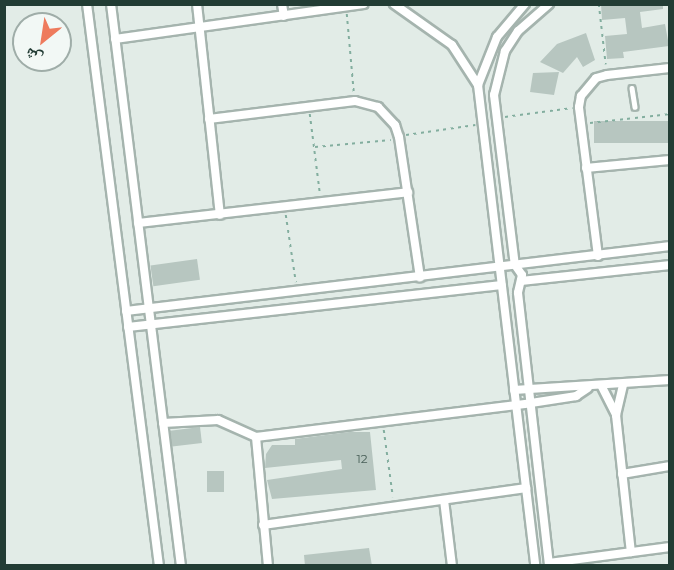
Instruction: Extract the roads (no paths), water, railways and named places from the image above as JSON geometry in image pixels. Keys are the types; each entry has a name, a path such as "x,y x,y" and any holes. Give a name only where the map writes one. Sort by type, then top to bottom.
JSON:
{"street":[{"path":"87,4 159,566"},
{"path":"111,4 181,566"},
{"path":"197,4 220,215"},
{"path":"282,4 284,16"},
{"path":"115,39 364,4"},
{"path":"394,4 452,45 478,85 536,566"},
{"path":"478,85 497,37 525,4"},
{"path":"549,4 518,31 505,51 494,95 495,118 515,265 521,273 518,293 549,564 669,547"},
{"path":"598,256 579,107 587,86 608,75 669,68"},
{"path":"210,119 355,100 378,107 395,125 400,138 420,277"},
{"path":"586,168 669,160"},
{"path":"138,223 408,192"},
{"path":"126,311 669,246"},
{"path":"521,281 669,265"},
{"path":"128,327 502,285"},
{"path":"514,390 588,388 669,380"},
{"path":"622,385 616,415 631,552"},
{"path":"602,387 616,415"},
{"path":"163,423 218,420 256,437 531,403 576,396 588,388"},
{"path":"256,437 268,566"},
{"path":"622,474 669,466"},
{"path":"263,525 526,488"},
{"path":"444,500 452,566"}],"lane":[{"path":"632,88 635,106"}]}
